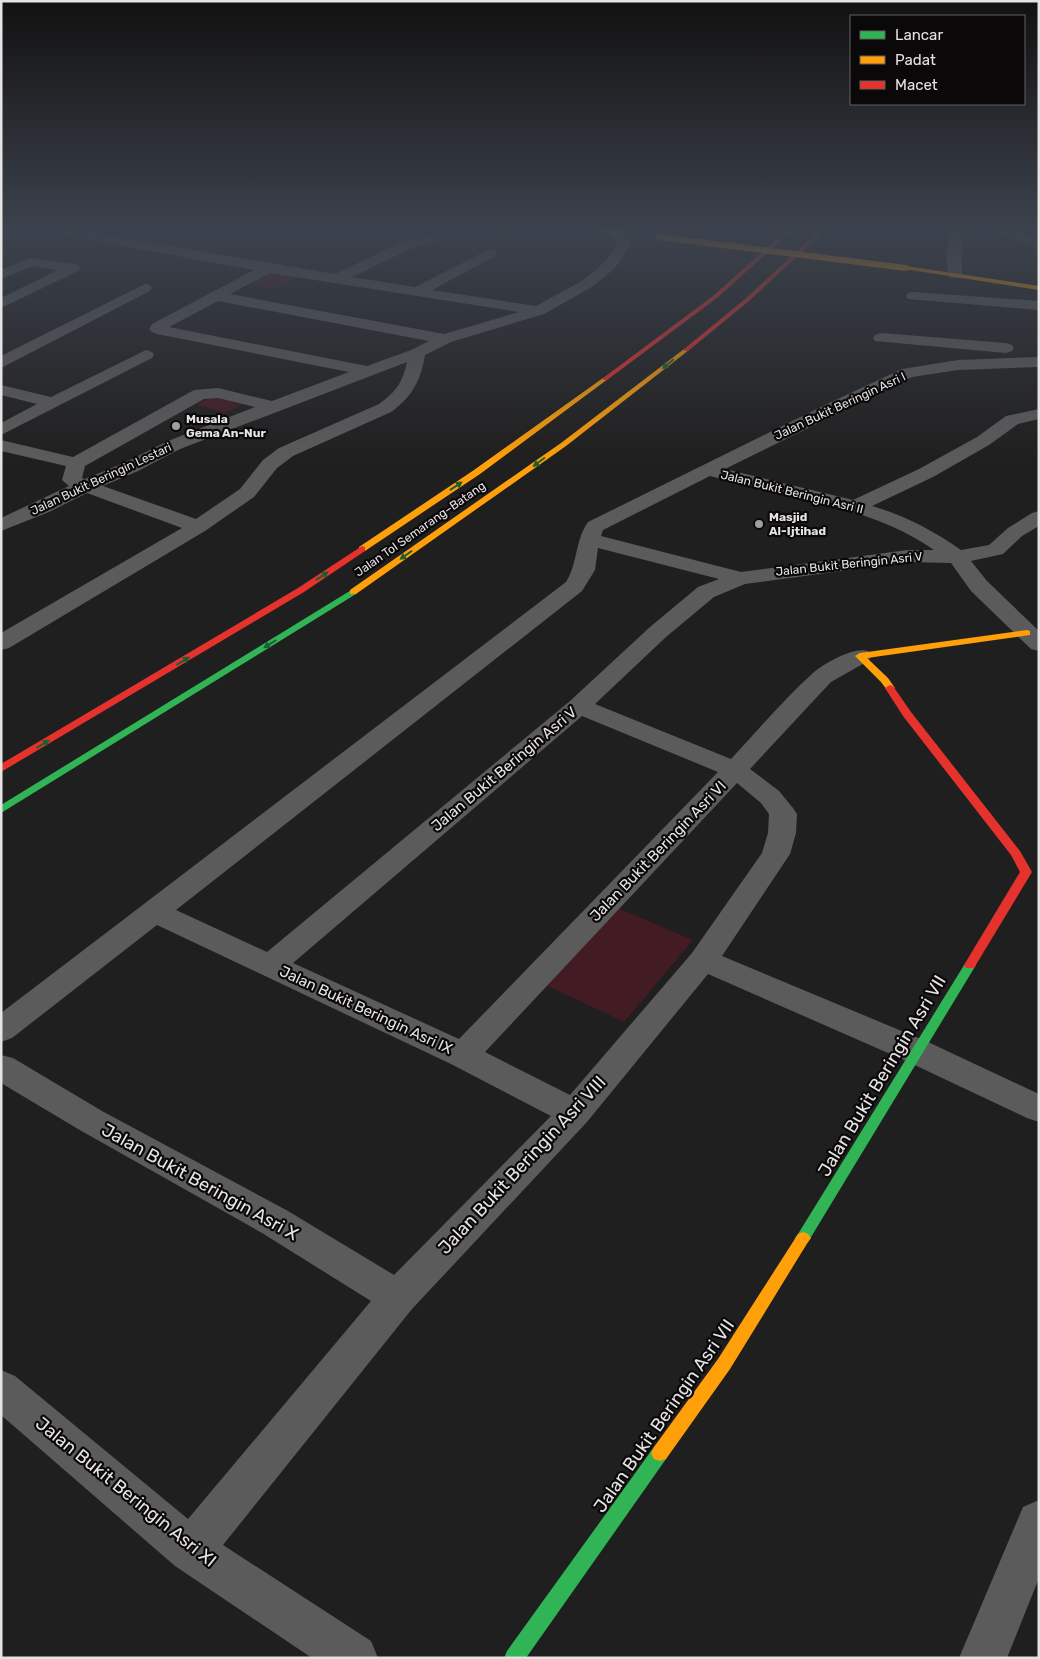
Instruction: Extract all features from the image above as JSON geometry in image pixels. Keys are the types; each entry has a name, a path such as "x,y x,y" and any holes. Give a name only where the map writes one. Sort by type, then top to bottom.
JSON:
{"main road":[{"name":"Jalan Tol Semarang–Batang","path":"1,769 301,590 477,472 702,306"},
{"name":"Jalan Tol Semarang–Batang","path":"1,810 337,602 516,479 674,360 739,306"},
{"path":"860,656 1033,639"},
{"name":"Jalan Bukit Beringin Asri VII","path":"514,1658 724,1364 1026,872 1016,854 907,714 885,680 860,656"}],"street":[{"path":"1,363 110,306"},
{"path":"197,306 158,327 158,330 368,372"},
{"path":"272,306 445,339"},
{"path":"510,306 540,311"},
{"name":"Jalan Bukit Beringin Lestari","path":"1,525 131,467 174,445 417,353 445,339 540,311 548,306"},
{"path":"881,338 1009,349 1039,355"},
{"path":"958,365 959,345"},
{"path":"1,643 198,527 247,493 270,464 286,452 384,408 398,399 406,390 414,372 417,353"},
{"path":"1,430 146,354"},
{"name":"Jalan Bukit Beringin Asri I","path":"589,539 595,526 896,378 920,370 958,365 1039,362"},
{"path":"1,390 52,403"},
{"path":"1,445 76,463 200,394 218,393 273,406"},
{"path":"853,507 926,473 983,441 1012,420 1039,414"},
{"path":"76,463 72,480 198,527"},
{"name":"Jalan Bukit Beringin Asri II","path":"707,470 853,507 883,516 917,531 957,557 980,586 1033,639"},
{"name":"Jalan Bukit Beringin Asri V","path":"270,966 579,706 658,632 706,592 741,578 908,556 957,557 996,550 1015,532 1039,517"},
{"path":"1,1030 574,586 584,570 589,539"},
{"name":"Jalan Bukit Beringin Asri V","path":"589,539 741,578"},
{"name":"Jalan Bukit Beringin Asri VI","path":"463,1055 823,677 860,656"},
{"name":"Jalan Bukit Beringin Asri VIII","path":"191,1550 398,1297 575,1113 703,960 776,854 782,833 783,814 770,798 736,770 579,706"},
{"name":"Jalan Bukit Beringin Asri IX","path":"155,912 463,1055 575,1113"},
{"path":"703,960 916,1050 1039,1109"},
{"name":"Jalan Bukit Beringin Asri X","path":"1,1067 90,1120 276,1222 398,1297"},
{"name":"Jalan Bukit Beringin Asri XI","path":"1,1389 191,1550 354,1658"},
{"path":"983,1658 1039,1522"}],"shaded area":[{"path":"215,396 243,405 224,413 196,404"},
{"path":"618,908 693,940 624,1022 546,985"}],"traffic: fast":[{"path":"1,810 353,592"},
{"path":"803,1238 970,965"},
{"path":"514,1658 660,1453"}],"traffic: slow":[{"path":"353,592 605,414 686,350"},
{"path":"362,549 477,472 605,379"},
{"path":"890,688 885,680 860,656 1027,633"},
{"path":"660,1453 724,1364 803,1238"}],"traffic: jam":[{"path":"605,379 702,306"},
{"path":"686,350 739,306"},
{"path":"1,769 301,590 362,549"},
{"path":"890,688 907,714 1016,854 1026,872 970,965"}],"place":[{"name":"Musala Gema An-Nur","path":"176,426"},
{"name":"Masjid Al-Ijtihad","path":"759,524"}]}
